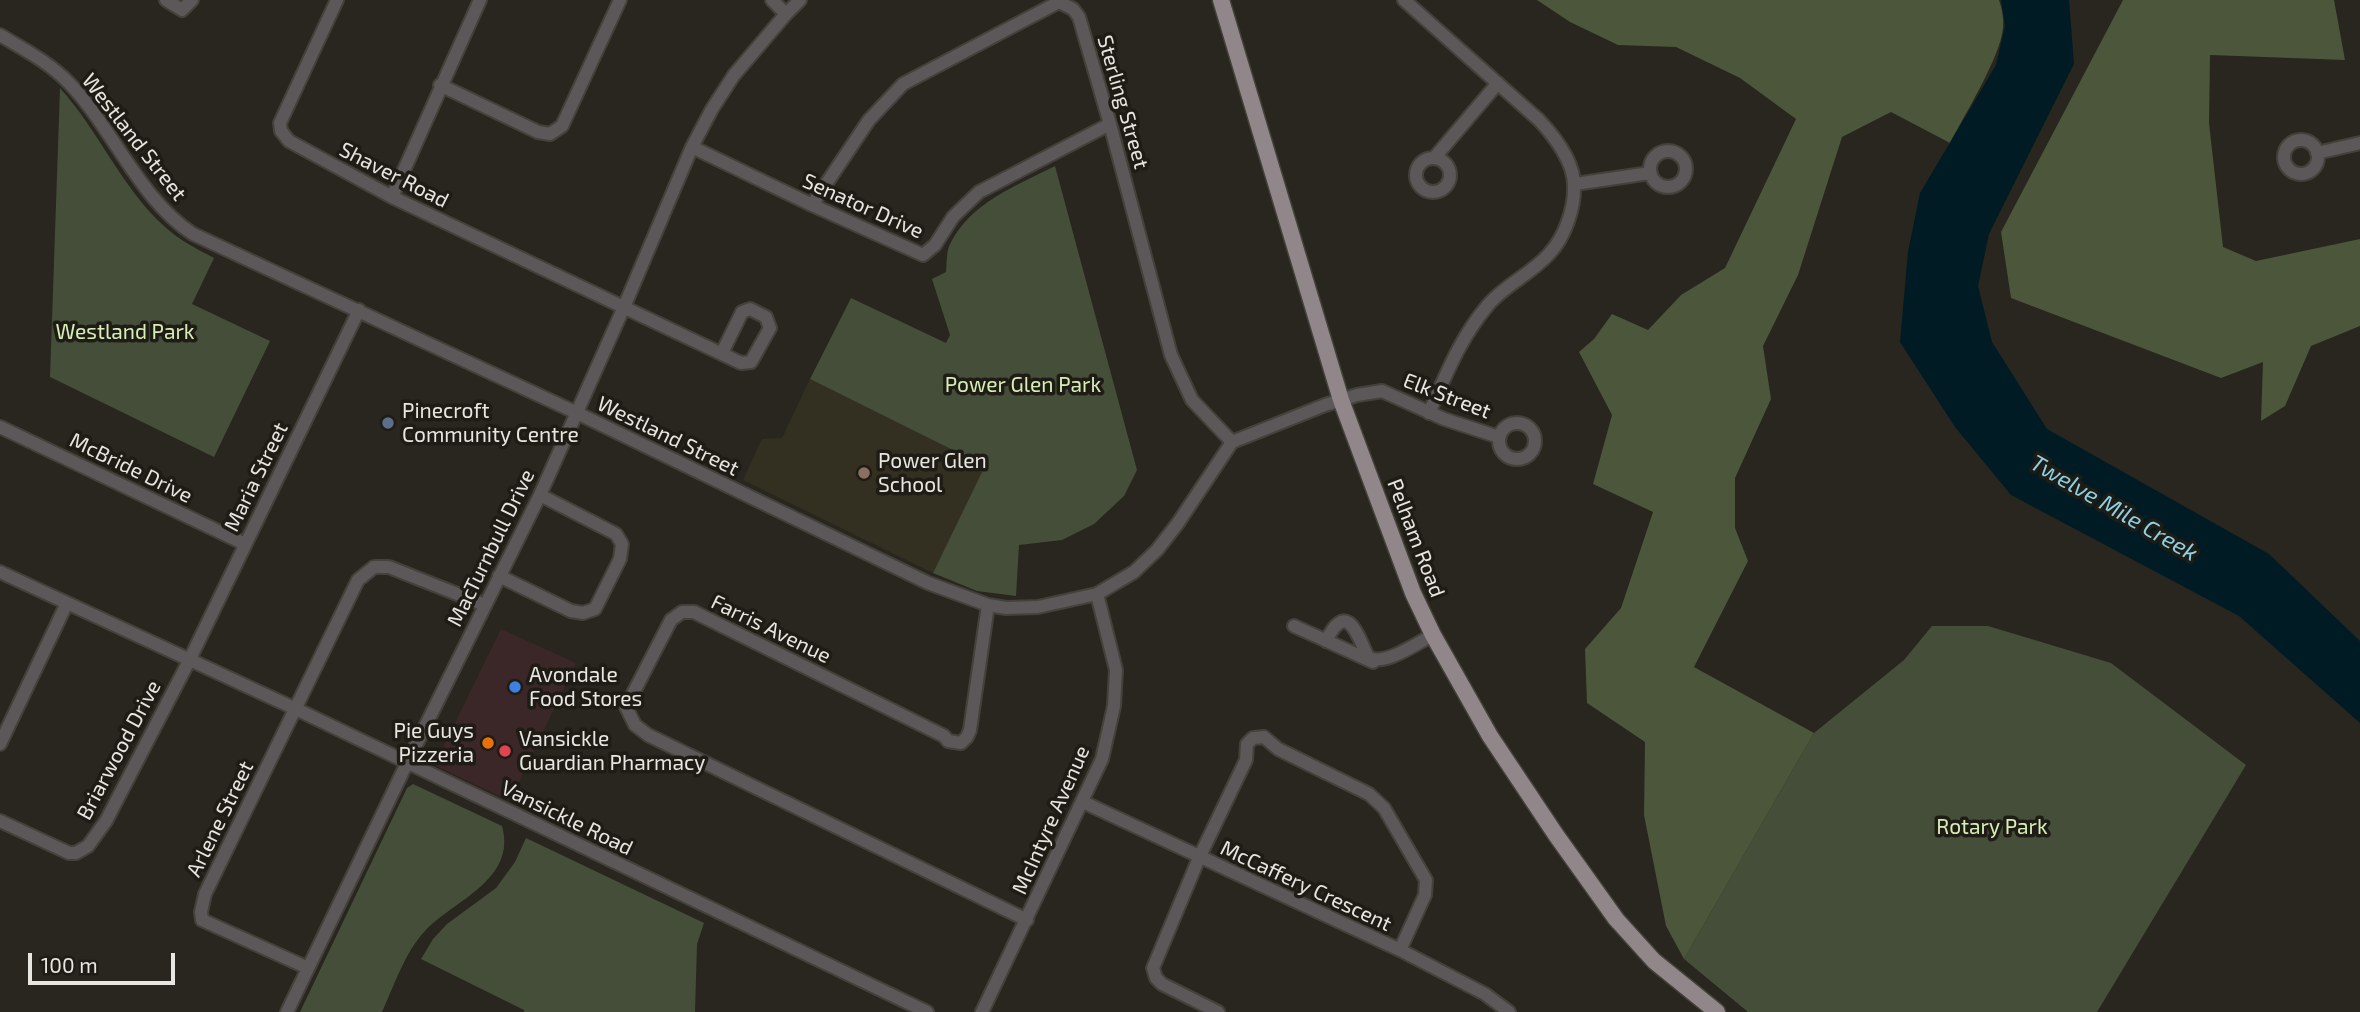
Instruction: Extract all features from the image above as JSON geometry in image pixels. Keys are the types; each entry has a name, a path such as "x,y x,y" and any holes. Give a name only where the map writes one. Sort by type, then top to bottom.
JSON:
{"main road":[{"name":"Pelham Road","path":"1220,0 1341,400 1413,593 1433,635 1490,736 1616,919 1654,961 1717,1012"}],"street":[{"path":"166,0 182,10 192,0"},
{"name":"Shaver Road","path":"337,0 293,92 280,123 281,131 298,146 392,197 722,353"},
{"path":"392,197 480,0"},
{"path":"440,85 538,132 550,134 562,126 620,0"},
{"path":"772,0 786,14"},
{"name":"MacTurnbull Drive","path":"287,1012 407,762 540,495 692,147 712,108 734,75 800,0"},
{"path":"1404,0 1552,135 1566,158 1575,184 1568,221 1558,243 1538,264 1496,297 1472,325 1459,345 1429,413"},
{"name":"Sterling Street","path":"812,205 869,120 903,85 1059,2 1073,9 1079,17 1110,124 1171,355 1192,400 1232,442"},
{"name":"Westland Street","path":"0,35 51,65 73,86 136,176 177,224 193,234 577,413 928,583 988,605 1006,608 1038,607 1097,594 1134,572 1157,550 1178,523 1232,442"},
{"path":"1435,157 1498,83"},
{"name":"Senator Drive","path":"692,147 923,255 935,245 953,217 979,191 1110,124"},
{"path":"2317,153 2360,143"},
{"path":"1575,184 1650,173"},
{"name":"Maria Street","path":"189,661 359,310"},
{"name":"Elk Street","path":"1341,400 1382,391 1429,413 1499,437"},
{"path":"1232,442 1341,400"},
{"name":"McBride Drive","path":"0,427 245,544"},
{"path":"499,576 571,611 583,613 595,609 608,584 620,559 622,544 616,534 540,495"},
{"path":"296,709 358,580 374,567 389,567 485,605"},
{"name":"Vansickle Road","path":"0,572 296,709 927,1012"},
{"name":"McIntyre Avenue","path":"982,1012 1102,759 1116,670 1097,594"},
{"path":"0,744 67,603"},
{"name":"Farris Avenue","path":"988,605 970,730 961,743 948,741 944,736 694,612 682,612 671,620 626,707 635,725 648,735 1027,920"},
{"path":"1326,641 1336,625 1343,621 1350,622 1369,658 1383,660"},
{"path":"1294,626 1367,661 1383,660 1433,635"},
{"name":"Briarwood Drive","path":"0,821 69,853 76,853 88,846 106,821 189,661"},
{"name":"Arlene Street","path":"296,709 205,894 201,912 202,920 211,926 307,968"},
{"path":"1218,1012 1162,984 1156,978 1153,968 1199,858 1246,760 1247,744 1254,738 1264,737 1278,749 1369,794 1384,808 1426,880 1423,900 1400,950"},
{"name":"McCaffery Crescent","path":"1083,803 1400,950 1485,994 1509,1012"}],"shaded area":[{"name":"Power Glen School","path":"810,379 986,466 933,573 743,480 762,439 782,438"},
{"path":"501,629 576,663 510,801 434,765"}],"green space":[{"path":"1537,0 1999,0 2002,14 2003,28 1996,54 1950,143 1891,112 1842,137 1798,275 1763,346 1771,399 1735,478 1735,528 1748,561 1694,667 1814,733 1684,959 1666,926 1644,815 1645,742 1587,703 1585,649 1621,608 1653,512 1593,484 1612,415 1579,352 1594,339 1612,314 1648,330 1681,295 1725,268 1796,119 1740,78 1676,47 1618,45 1570,22"},
{"path":"2123,0 2334,0 2345,60 2210,55 2209,123 2223,247 2256,261 2360,239 2360,326 2311,346 2285,406 2261,421 2263,362 2221,378 2011,298 2001,232"},
{"name":"Westland Park","path":"60,88 149,211 176,236 214,258 192,304 270,341 214,457 50,377"},
{"name":"Power Glen Park","path":"1055,166 1137,470 1124,496 1094,524 1062,540 1019,545 1016,596 977,591 933,573 985,466 810,379 851,298 946,343 950,335 932,279 946,272 949,247 959,229 982,206 1010,188"},
{"name":"Rotary Park","path":"1932,626 1988,626 2111,663 2246,765 2097,1012 1748,1012 1684,959 1814,733 1904,660"},
{"path":"413,784 502,826 504,845 500,861 492,875 480,887 437,920 418,939 400,970 382,1012 300,1012 407,788"},
{"path":"526,838 704,923 697,944 695,1012 524,1012 421,959 433,939 447,924 496,888 515,862"}],"water":[{"name":"Twelve Mile Creek","path":"2001,0 2069,0 2074,64 1989,234 1978,286 1992,342 2047,429 2269,554 2360,641 2360,723 2239,616 2011,495 1955,427 1900,342 1908,252 1920,193 1996,65 2005,26"}],"place":[{"name":"Pinecroft Community Centre","path":"388,423"},
{"name":"Power Glen School","path":"864,473"},
{"name":"Avondale Food Stores","path":"515,687"},
{"name":"Pie Guys Pizzeria","path":"488,743"},
{"name":"Vansickle Guardian Pharmacy","path":"505,751"}]}
